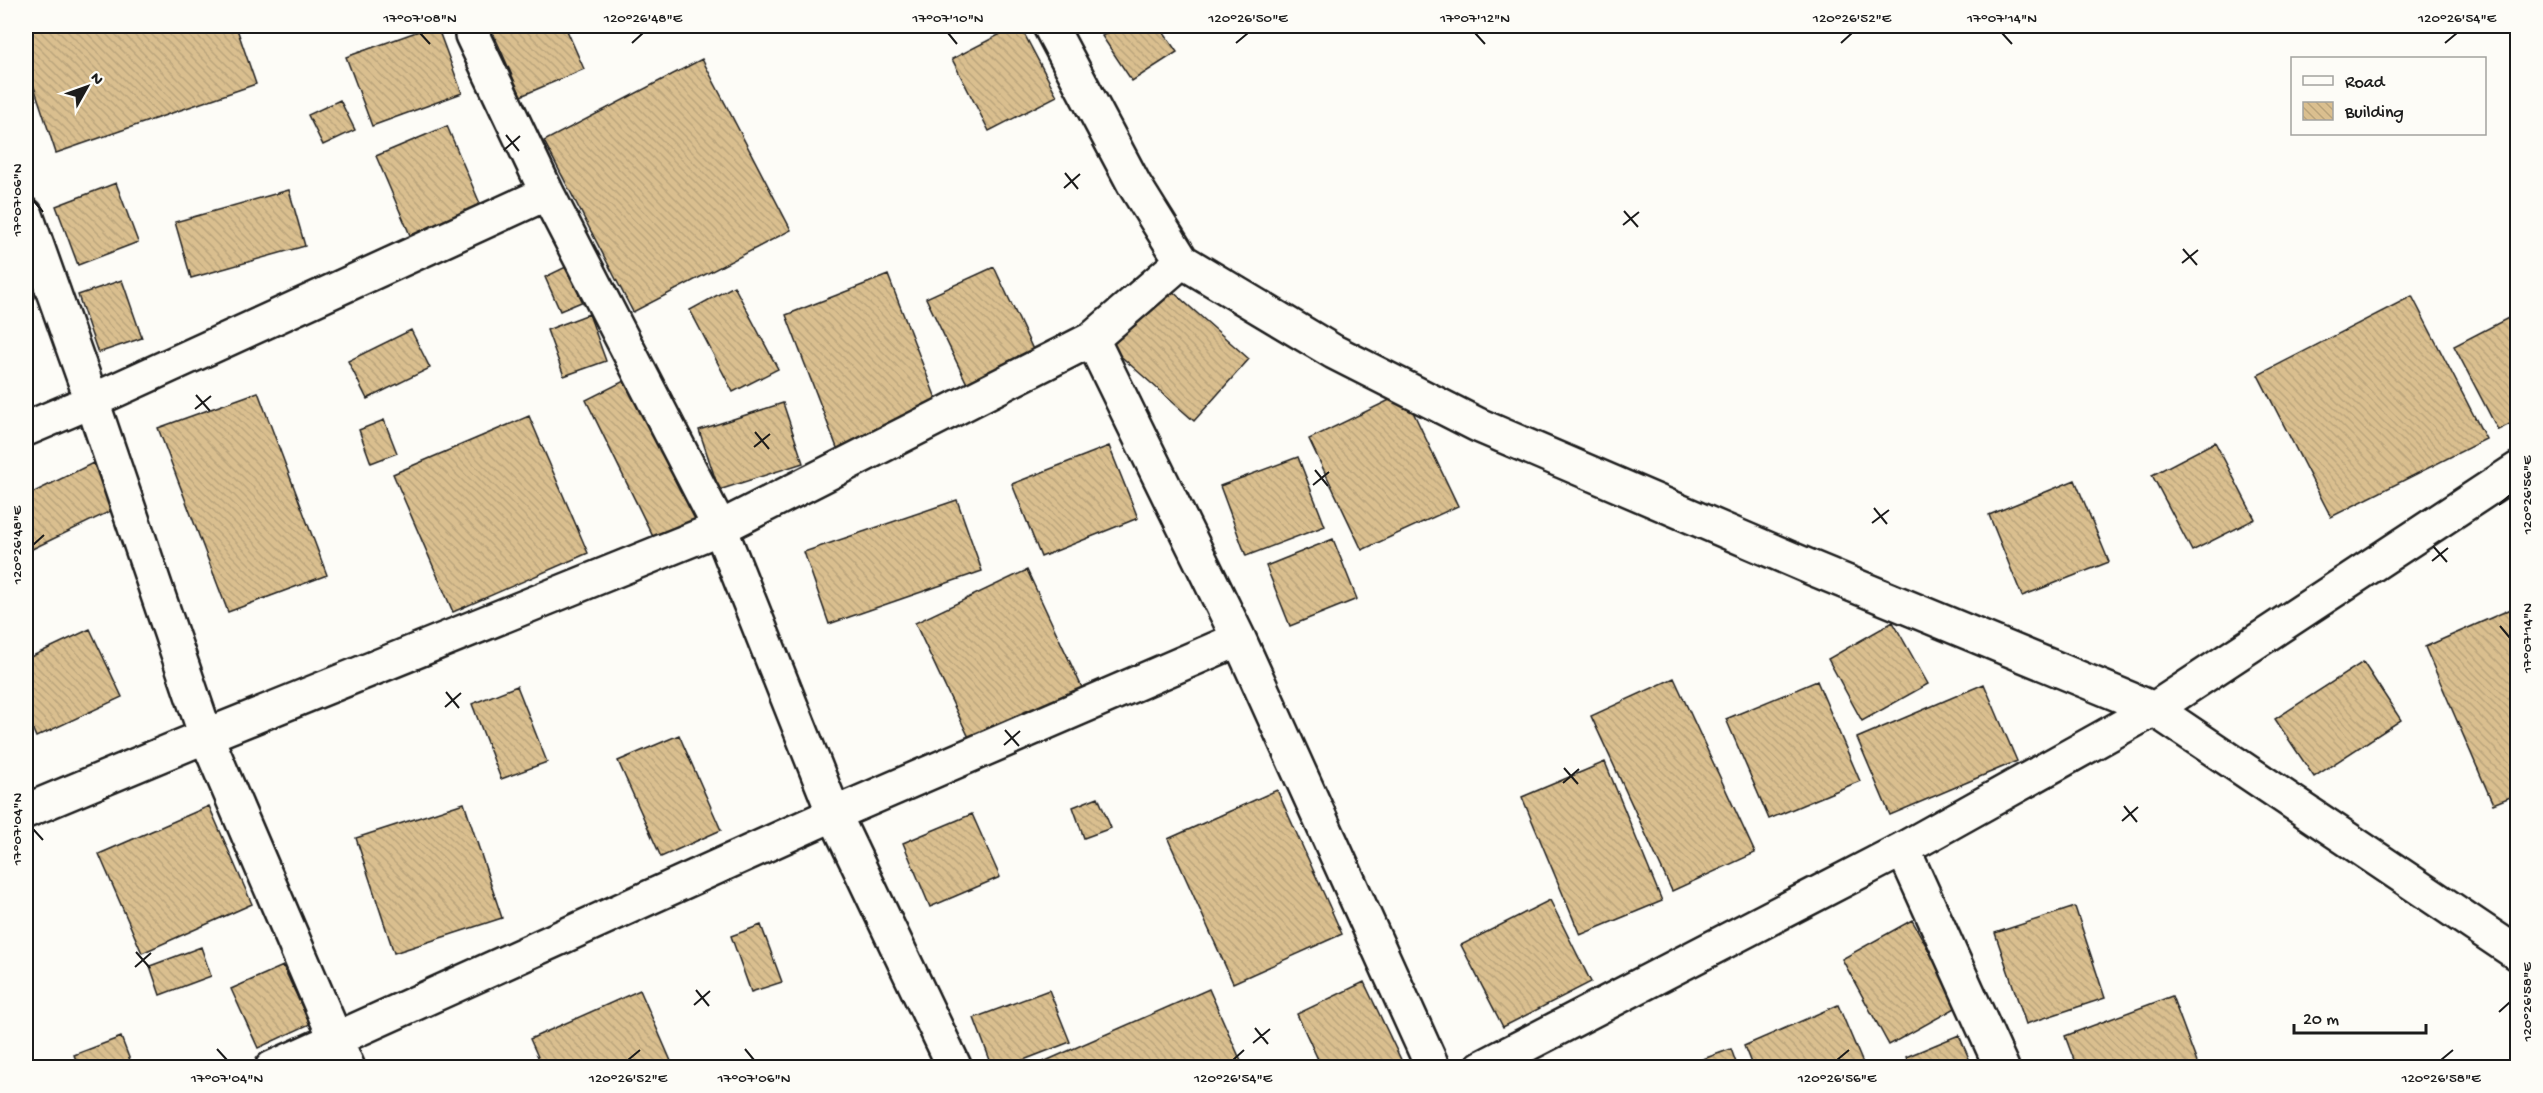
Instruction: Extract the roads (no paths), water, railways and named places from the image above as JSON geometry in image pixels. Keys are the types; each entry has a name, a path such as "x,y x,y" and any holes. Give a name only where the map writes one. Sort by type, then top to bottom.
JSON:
{"street":[{"path":"1050,26 1134,184 1182,261 1334,352 1478,425 1823,573 2154,709 2517,954"},
{"path":"472,35 547,193 720,528 834,814 955,1068"},
{"path":"26,429 547,193"},
{"path":"26,215 206,736 342,1053"},
{"path":"26,811 720,528 1092,339 1182,261"},
{"path":"1092,339 1239,639 1433,1068"},
{"path":"1480,1068 1903,849 2154,709 2517,469"},
{"path":"272,1068 342,1053 834,814 1239,639"},
{"path":"1903,849 2002,1068"}]}
